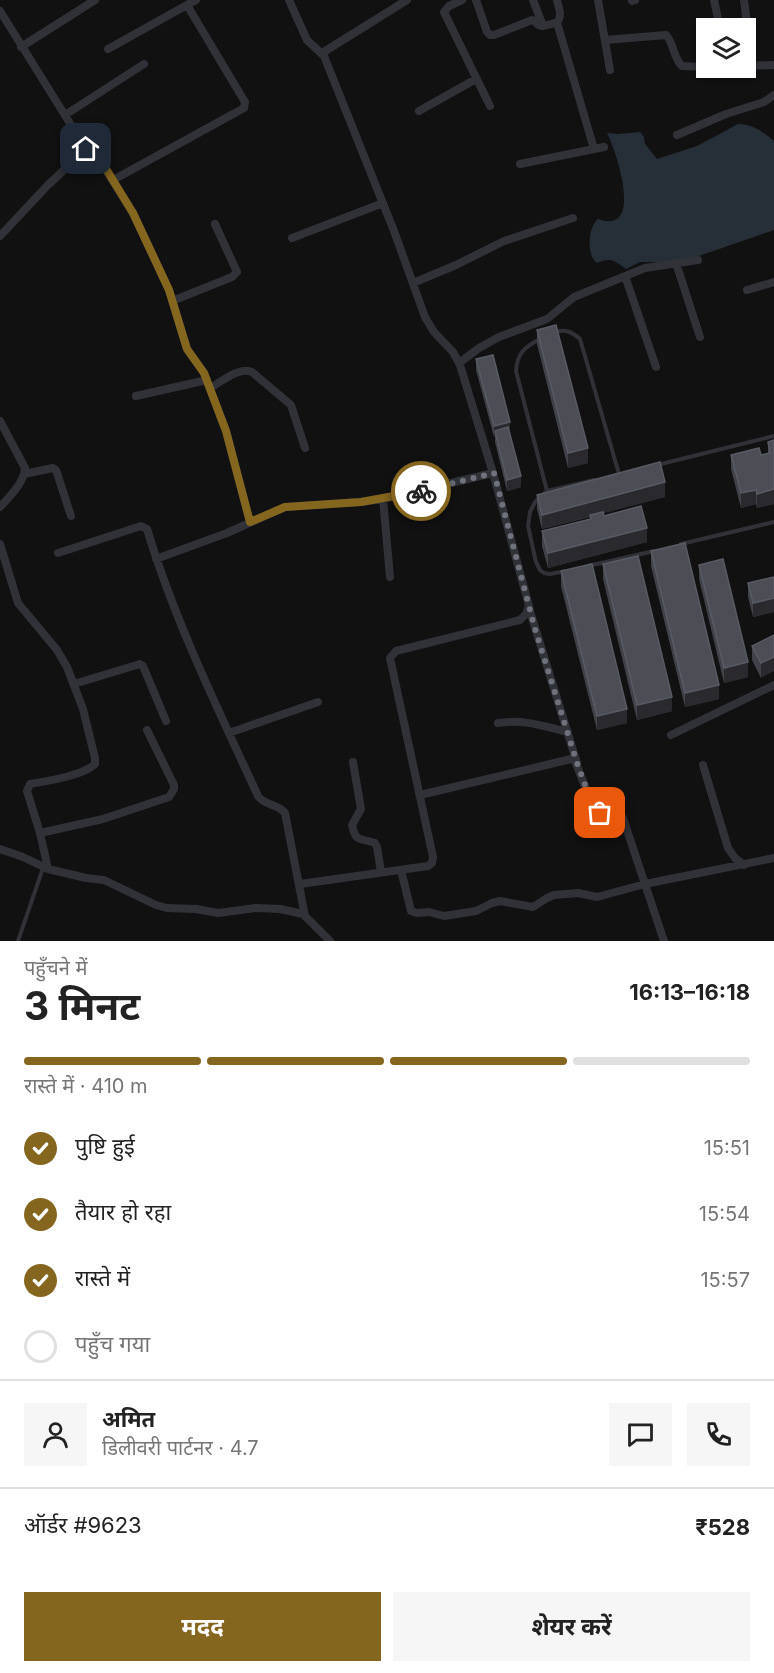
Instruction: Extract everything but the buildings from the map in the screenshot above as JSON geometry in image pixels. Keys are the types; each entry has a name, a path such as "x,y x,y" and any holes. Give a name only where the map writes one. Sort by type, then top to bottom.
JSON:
{"street":[{"path":"21,47 95,0"},
{"path":"108,49 196,0"},
{"path":"289,0 307,40 322,53 429,324 453,352 459,363 494,473 529,608 577,763 594,809 600,813 617,813 623,818 664,941"},
{"path":"322,53 407,0"},
{"path":"462,0 449,6 444,12 490,106"},
{"path":"476,0 490,35 532,20 538,26 556,24 560,15 557,0"},
{"path":"533,0 543,26"},
{"path":"598,0 610,70"},
{"path":"714,0 718,18"},
{"path":"744,0 746,18"},
{"path":"113,180 244,108 245,102 188,5"},
{"path":"0,11 86,149"},
{"path":"556,24 594,149"},
{"path":"605,40 666,35 670,39 677,61 682,66 696,67"},
{"path":"65,116 144,64"},
{"path":"756,66 774,65"},
{"path":"419,111 476,79"},
{"path":"677,135 726,114 764,102 774,95"},
{"path":"0,236 47,186 88,147 92,148 133,213 169,290 187,349 204,373 226,431 250,522"},
{"path":"520,164 604,147"},
{"path":"292,238 383,203"},
{"path":"413,283 513,237 573,218"},
{"path":"172,301 232,278 237,272 215,224"},
{"path":"459,363 499,337 547,319 574,297 645,268 698,260"},
{"path":"676,263 700,337"},
{"path":"626,276 656,367"},
{"path":"747,290 774,282"},
{"path":"136,396 208,384 242,370 249,370 291,405 305,448"},
{"path":"0,421 25,468 15,490 0,507"},
{"path":"24,474 53,468 56,470 71,516"},
{"path":"156,559 227,533 285,507 383,499 494,473"},
{"path":"383,499 390,577"},
{"path":"58,553 141,526 147,530 176,611 260,799 280,808 285,813 305,916"},
{"path":"0,544 18,603 57,650 67,667 83,709 95,759 94,764 88,769 30,784 27,787 40,833 46,868"},
{"path":"300,884 428,866 433,860 390,662 392,654 396,651 520,620 529,608"},
{"path":"74,684 140,664 143,666 166,721"},
{"path":"670,735 774,685"},
{"path":"229,733 318,702"},
{"path":"498,723 524,721 568,732"},
{"path":"40,833 104,819 169,797 174,785 147,730"},
{"path":"420,795 571,759 577,763"},
{"path":"353,762 362,809 352,825 354,836 357,839 375,843 378,848 381,872"},
{"path":"703,765 728,848 744,865"},
{"path":"0,849 46,868 104,880 166,908 196,909 218,913 256,908 280,909 305,916 330,941"},
{"path":"401,870 409,909 417,913 429,912 444,916 476,911 496,902 533,907 554,896 578,893 597,897 645,884 774,858"}],"lane":[{"path":"547,491 516,371 516,361 531,344 546,335 562,330 573,333 580,339 619,474"},
{"path":"647,467 774,436"},
{"path":"609,476 628,472"},
{"path":"573,570 550,574 540,570 528,526 530,512 535,502 547,491 599,479"},
{"path":"673,546 774,522"},
{"path":"584,567 662,549"},
{"path":"18,941 46,868"}],"shaded area":[{"path":"738,124 753,127 774,141 774,230 693,258 668,262 640,262 626,269 612,260 597,263 593,259 590,248 592,228 598,219 612,221 620,215 624,204 624,189 620,172 607,133 640,132 645,144 657,159 697,146"}],"way so far":[{"path":"421,491 494,473 535,629 577,763 593,807 596,812 600,813"}],"route":[{"path":"86,149 92,148 97,154 133,213 169,290 187,349 204,373 226,431 250,522 285,507 361,502 421,491"}]}
